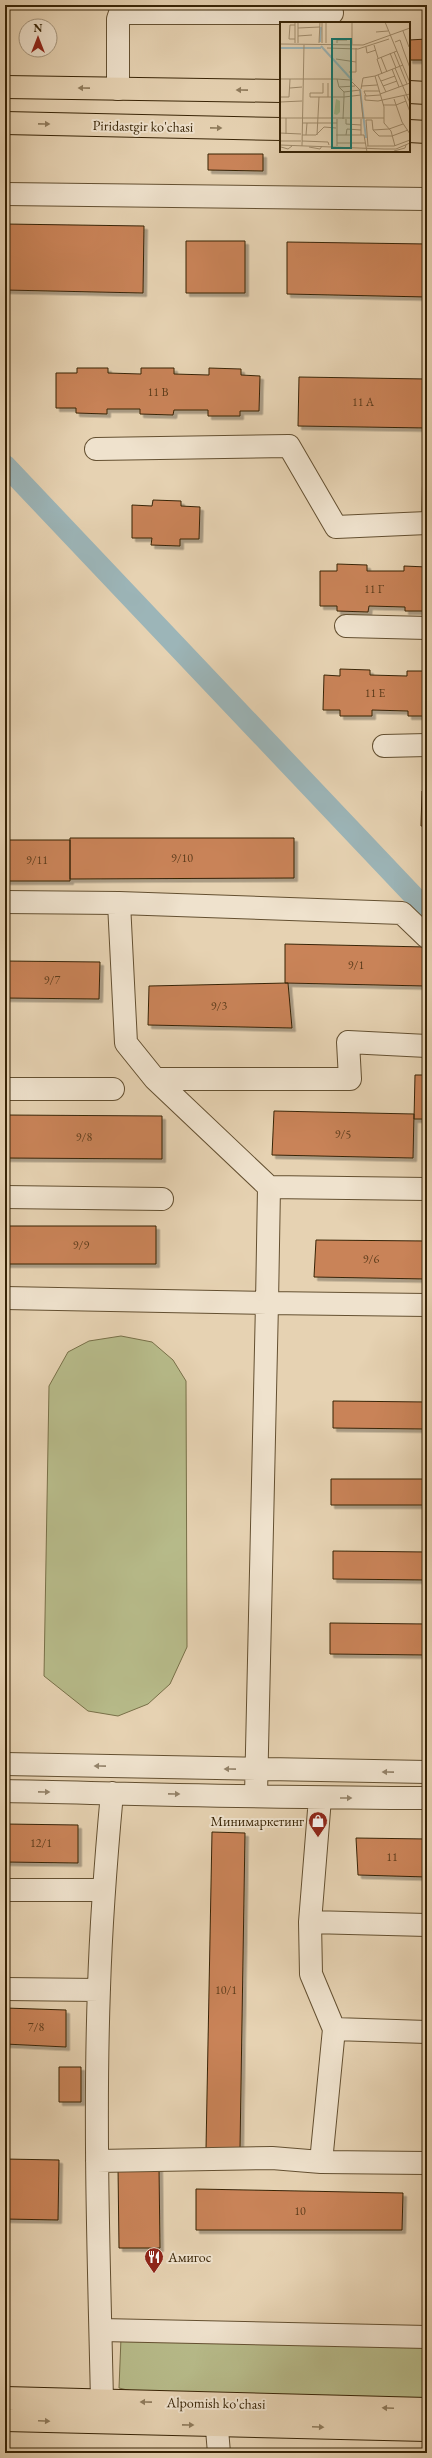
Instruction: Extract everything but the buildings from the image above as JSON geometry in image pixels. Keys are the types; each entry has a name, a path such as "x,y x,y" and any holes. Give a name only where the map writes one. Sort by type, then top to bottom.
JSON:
{"main road":[{"path":"5,87 280,91"},
{"path":"410,92 427,93"},
{"name":"Piridastgir ko'chasi","path":"5,123 280,129"},
{"path":"410,131 427,132"},
{"name":"Alpomish ko'chasi","path":"5,2398 427,2410"},
{"name":"Alpomish ko'chasi","path":"5,2420 427,2430"}],"street":[{"path":"118,88 118,30 120,13 332,13"},
{"path":"5,194 427,199"},
{"path":"96,449 289,446 336,527 427,523"},
{"path":"346,626 427,628"},
{"path":"384,746 427,745"},
{"path":"5,902 119,903 402,913 427,938"},
{"path":"119,903 126,1043 155,1079 269,1187 427,1189"},
{"path":"155,1079 350,1079 348,1042 427,1046"},
{"path":"5,1089 113,1089"},
{"path":"256,1795 268,1303 269,1187"},
{"path":"5,1197 162,1199"},
{"path":"5,1298 427,1305"},
{"path":"5,1764 257,1770 427,1772"},
{"path":"5,1791 256,1795 320,1798 427,1798"},
{"path":"102,2401 97,2160 99,1990 104,1890 112,1793"},
{"path":"320,1798 310,1922 311,1974 334,2030 321,2162"},
{"path":"5,1890 104,1890"},
{"path":"310,1922 427,1925"},
{"path":"5,1989 99,1990"},
{"path":"334,2030 427,2032"},
{"path":"97,2160 272,2158 321,2162 427,2163"},
{"path":"101,2330 427,2337"},
{"path":"215,2403 219,2453"}],"green space":[{"path":"121,1336 152,1342 173,1360 186,1381 187,1647 170,1684 148,1704 118,1716 88,1711 44,1676 49,1386 68,1352 89,1341"},
{"path":"121,2338 427,2346 427,2401 136,2392 119,2388"}],"waterway":[{"path":"5,465 427,910"}],"place":[{"name":"Минимаркетинг","path":"318,1838"},
{"name":"Амигос","path":"154,2274"}]}
